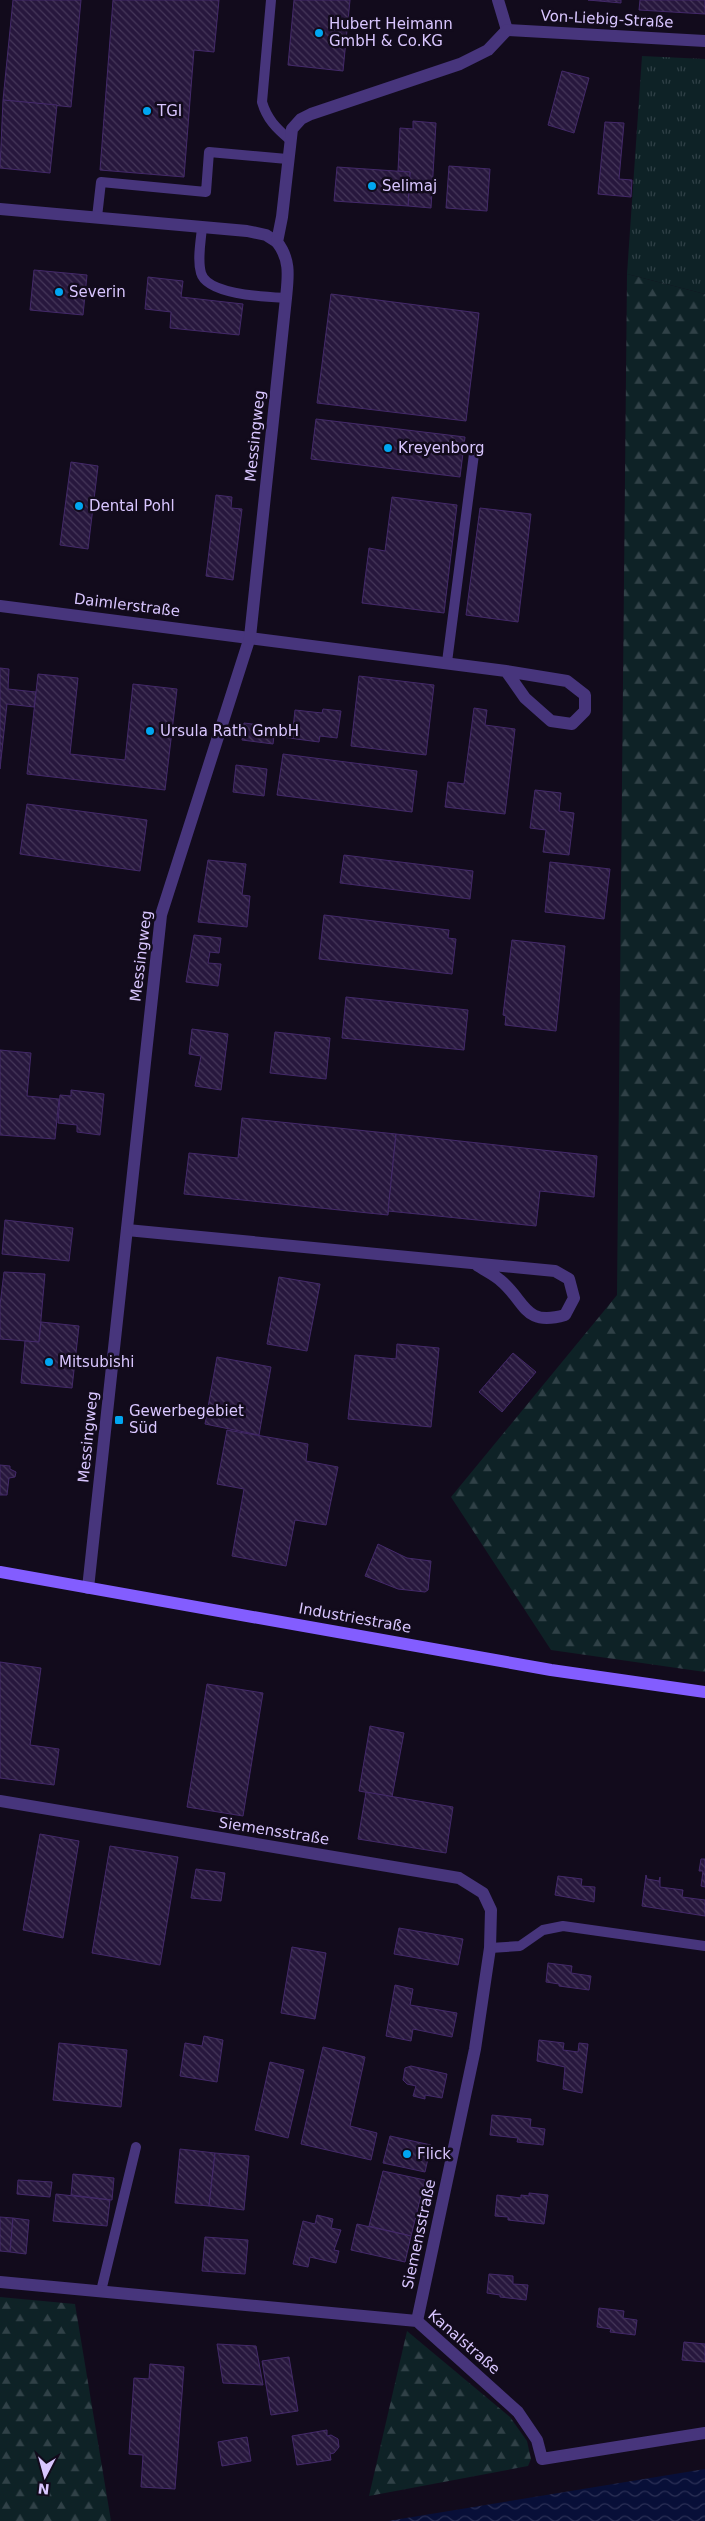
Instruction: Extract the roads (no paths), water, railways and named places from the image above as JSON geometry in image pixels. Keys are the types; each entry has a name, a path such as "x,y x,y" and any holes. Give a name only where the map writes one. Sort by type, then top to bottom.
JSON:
{"street":[{"path":"0,209 247,231 266,235 277,242 282,217 289,139 292,129 301,119 460,64 488,50 507,30 498,0"},
{"name":"Von-Liebig-Straße","path":"507,30 705,41"},
{"name":"Messingweg","path":"88,1588 161,915 250,637 286,298 288,267 286,253 277,242"},
{"name":"Daimlerstraße","path":"0,606 250,637"},
{"path":"250,637 506,670 567,681 585,695 585,711 572,724 551,722 525,698 506,670"},
{"path":"127,1230 555,1272 569,1278 574,1298 565,1314 548,1320 530,1314 500,1280 477,1265"},
{"name":"Industriestraße","path":"0,1572 542,1668 705,1692"},
{"name":"Siemensstraße","path":"0,1802 459,1878 482,1893 491,1910 490,1948 475,2049 417,2321"},
{"name":"Kanalstraße","path":"0,2282 417,2321 518,2412 537,2440 542,2459 705,2433"}],"lane":[{"path":"271,0 262,102 266,115 289,139"},
{"path":"97,217 101,182 206,192 210,152 287,159"},
{"path":"202,227 199,263 201,274 205,281 224,290 286,298"},
{"path":"446,662 474,454"},
{"path":"490,1948 520,1946 543,1930 563,1926 705,1946"},
{"path":"101,2291 136,2147"}],"water":[{"path":"705,2469 705,2521 388,2521"}],"place":[{"name":"Hubert Heimann GmbH & Co.KG","path":"319,33"},
{"name":"TGI","path":"147,111"},
{"name":"Selimaj","path":"372,186"},
{"name":"Severin","path":"59,292"},
{"name":"Kreyenborg","path":"388,448"},
{"name":"Dental Pohl","path":"79,506"},
{"name":"Ursula Rath GmbH","path":"150,731"},
{"name":"Mitsubishi","path":"49,1362"},
{"name":"Gewerbegebiet Süd","path":"119,1420"},
{"name":"Flick","path":"407,2154"}]}
